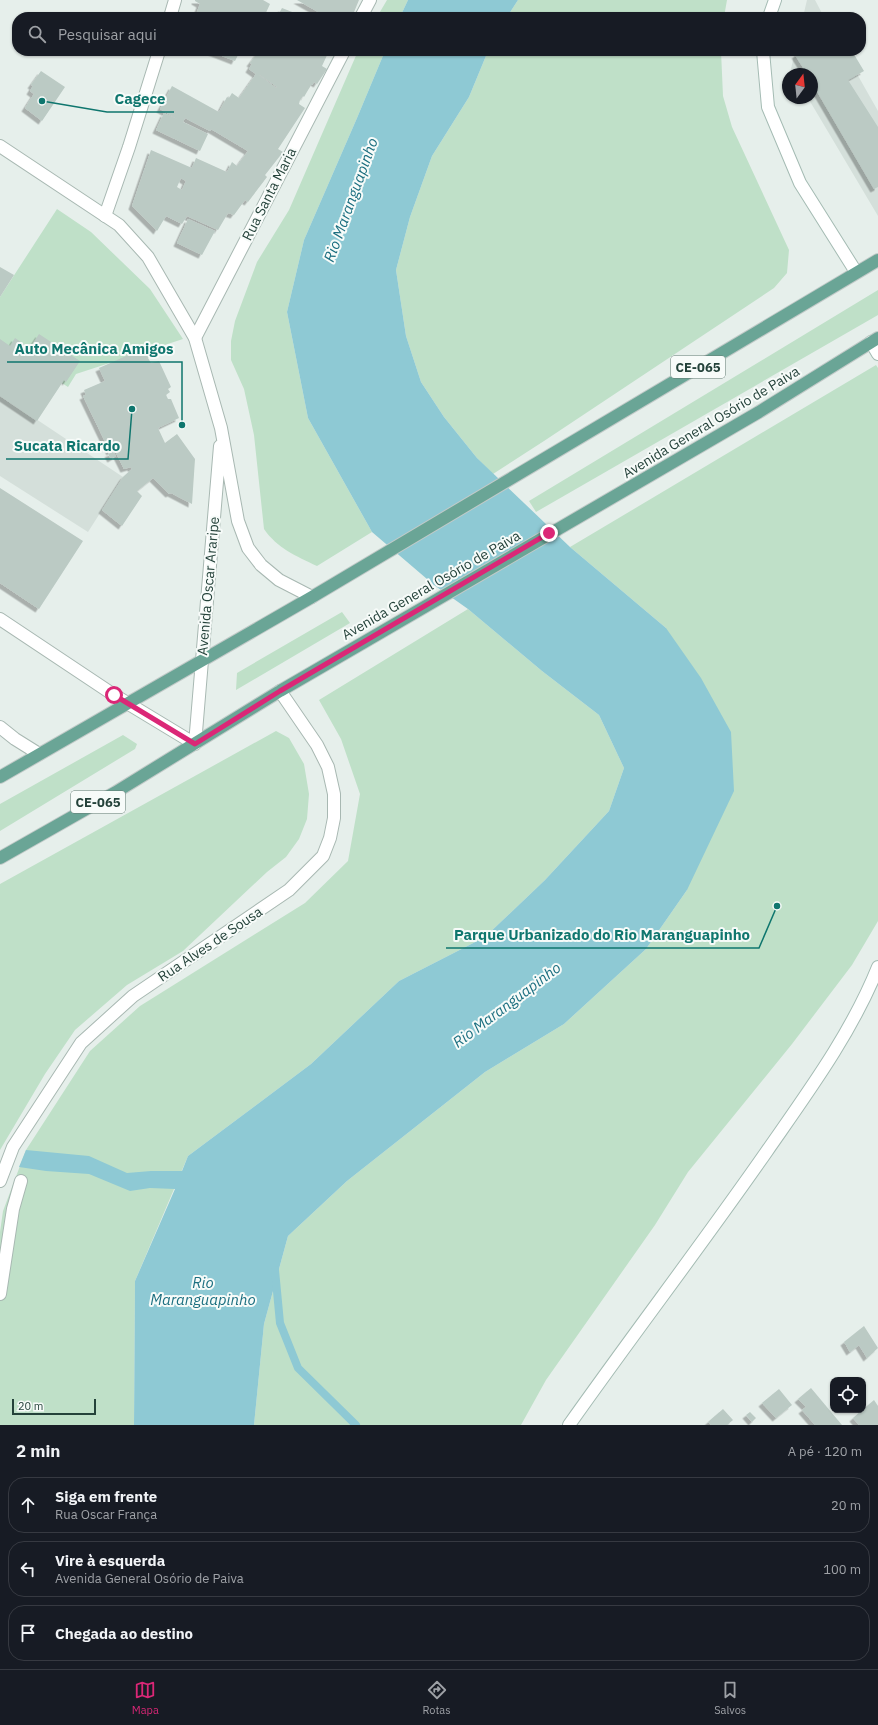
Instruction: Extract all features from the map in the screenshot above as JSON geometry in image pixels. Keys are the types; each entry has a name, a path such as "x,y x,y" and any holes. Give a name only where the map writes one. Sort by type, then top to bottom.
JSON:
{"main road":[{"name":"CE-065","path":"0,777 312,598 878,260"},
{"name":"Avenida General Osório de Paiva","path":"0,858 116,792 280,691 759,412 875,340"}],"street":[{"path":"171,12 175,0"},
{"path":"364,12 370,0"},
{"path":"771,12 775,0"},
{"path":"105,216 129,147 157,56"},
{"name":"Rua Santa Maria","path":"195,338 341,56"},
{"path":"763,56 768,107 800,183 856,272"},
{"name":"Avenida Oscar Araripe","path":"0,146 119,225 148,257 195,338 221,428 238,521 248,548 261,565 279,580 312,598"},
{"path":"875,340 878,354"},
{"name":"Avenida Oscar Araripe","path":"195,744 221,428"},
{"path":"0,619 127,703 195,744"},
{"name":"Rua Alves de Sousa","path":"1,1179 13,1147 81,1043 107,1018 134,996 289,890 323,856 330,838 334,818 334,794 328,767 318,745 280,691"},
{"path":"0,727 15,739 39,754"},
{"path":"568,1425 750,1176 815,1083 865,1000 878,968"},
{"path":"0,1294 13,1209 21,1181"}],"shaded area":[{"path":"807,0 815,0 821,12 804,12"},
{"path":"794,56 847,56 878,111 878,216 812,104 818,104 818,68 791,68"},
{"path":"0,395 123,477 88,532 0,476"}],"green space":[{"path":"387,0 408,0 402,12 380,12"},
{"path":"518,0 727,0 725,12 510,12"},
{"path":"356,56 383,56 304,240 287,312 308,418 372,532 317,566 294,555 281,546 269,536 264,529 254,435 244,389 231,360 231,341 235,321 257,262 289,210"},
{"path":"486,56 721,56 723,96 732,127 789,250 787,273 774,288 493,474 477,458 444,417 421,382 406,336 396,270 410,217 432,156 469,97"},
{"path":"57,209 91,232 150,289 183,339 76,374 68,387 0,343 0,297"},
{"path":"878,290 878,315 536,512 529,501"},
{"path":"876,365 878,368 878,921 852,965 792,1044 688,1172 655,1225 546,1380 521,1425 254,1425 264,1324 288,1236 347,1181 485,1072 564,1024 646,949 687,890 666,628 570,547"},
{"path":"468,609 542,671 599,715 624,768 609,811 545,880 485,937 399,981 311,1064 188,1156 135,1281 134,1425 0,1425 0,1232 3,1211 26,1150 90,1051 140,1006 305,903 348,861 360,794 341,739 319,700"},
{"path":"342,612 350,623 236,690 237,673"},
{"path":"276,731 289,738 304,764 309,794 307,819 299,839 286,857 267,872 183,951 127,985 75,1030 45,1074 0,1150 0,884"},
{"path":"123,735 137,744 135,749 0,831 0,804"}],"water":[{"path":"408,0 518,0 510,12 402,12"},
{"name":"Rio Maranguapinho","path":"383,56 486,56 469,97 432,156 410,217 396,270 406,336 421,382 444,417 477,458 570,547 666,628 701,678 731,732 734,791 687,890 646,949 564,1024 485,1072 347,1181 288,1236 264,1324 254,1425 134,1425 135,1281 175,1189 150,1188 130,1191 89,1174 46,1171 19,1167 26,1150 89,1156 127,1173 182,1171 188,1156 311,1064 399,981 485,937 545,880 609,811 624,768 599,715 542,671 468,609 434,585 372,532 308,418 287,312 304,240"}],"building":[{"path":"263,0 270,4 266,12 197,12 200,4 195,1"},
{"path":"297,0 359,0 354,12 318,12"},
{"path":"282,8 292,12 280,12"},
{"path":"222,56 238,56 235,61"},
{"path":"255,56 327,56 322,66 327,69 317,84 314,82 304,97 303,96 300,100 299,104 305,108 278,149 283,152 265,175 267,177 248,202 245,200 234,215 228,213 218,230 187,216 182,224 166,216 157,231 132,206 151,150 192,168 196,158 227,172 232,162 237,166 248,151 211,129 210,131 185,118 183,122 208,134 200,151 156,130 164,113 179,120 160,109 172,86 219,112 227,97 229,98 232,93 239,98 256,74 249,69 252,64 250,63","holes":["260,75 277,87 276,88","181,178 186,181 182,190 177,187"]},
{"path":"796,56 855,56 864,71 848,80 878,127 878,187 874,189 818,93 818,68 803,68"},
{"path":"41,71 65,87 42,121 25,108 34,94 30,91 33,86 31,85"},
{"path":"188,219 215,231 202,255 177,243"},
{"path":"0,267 14,275 0,297"},
{"path":"39,334 80,361 66,382 64,380 37,421 0,396 0,339 10,346 15,338 30,348"},
{"path":"144,348 146,353 148,352 150,357 148,358 151,363 159,361 171,387 168,389 170,392 166,395 168,399 171,399 179,418 158,428 165,443 177,434 195,459 192,504 171,493 169,494 153,478 137,491 142,496 122,526 102,510 123,477 132,469 131,467 124,469 114,449 110,452 83,396 86,395 84,390 105,381 99,368"},
{"path":"113,452 116,456 111,459 108,454"},
{"path":"0,488 83,541 39,609 0,583"},
{"path":"864,1326 878,1348 867,1358 859,1345 850,1352 844,1342"},
{"path":"811,1388 830,1411 830,1413 832,1413 842,1425 815,1425 802,1410 806,1407 798,1399"},
{"path":"779,1389 792,1405 776,1418 762,1403"},
{"path":"874,1400 878,1406 878,1425 859,1425 853,1418 859,1413 866,1413 866,1407"},
{"path":"723,1409 733,1420 727,1425 711,1425 708,1422"},
{"path":"750,1412 756,1418 752,1422 746,1415"}],"waterway":[{"path":"275,1270 280,1323 298,1368 356,1425"}],"place":[{"name":"Cagece","path":"42,101"},
{"name":"Sucata Ricardo","path":"132,409"},
{"name":"Auto Mecânica Amigos","path":"182,425"},
{"name":"Parque Urbanizado do Rio Maranguapinho","path":"777,906"}],"route":[{"path":"114,695 195,744 280,691 549,533"}]}
